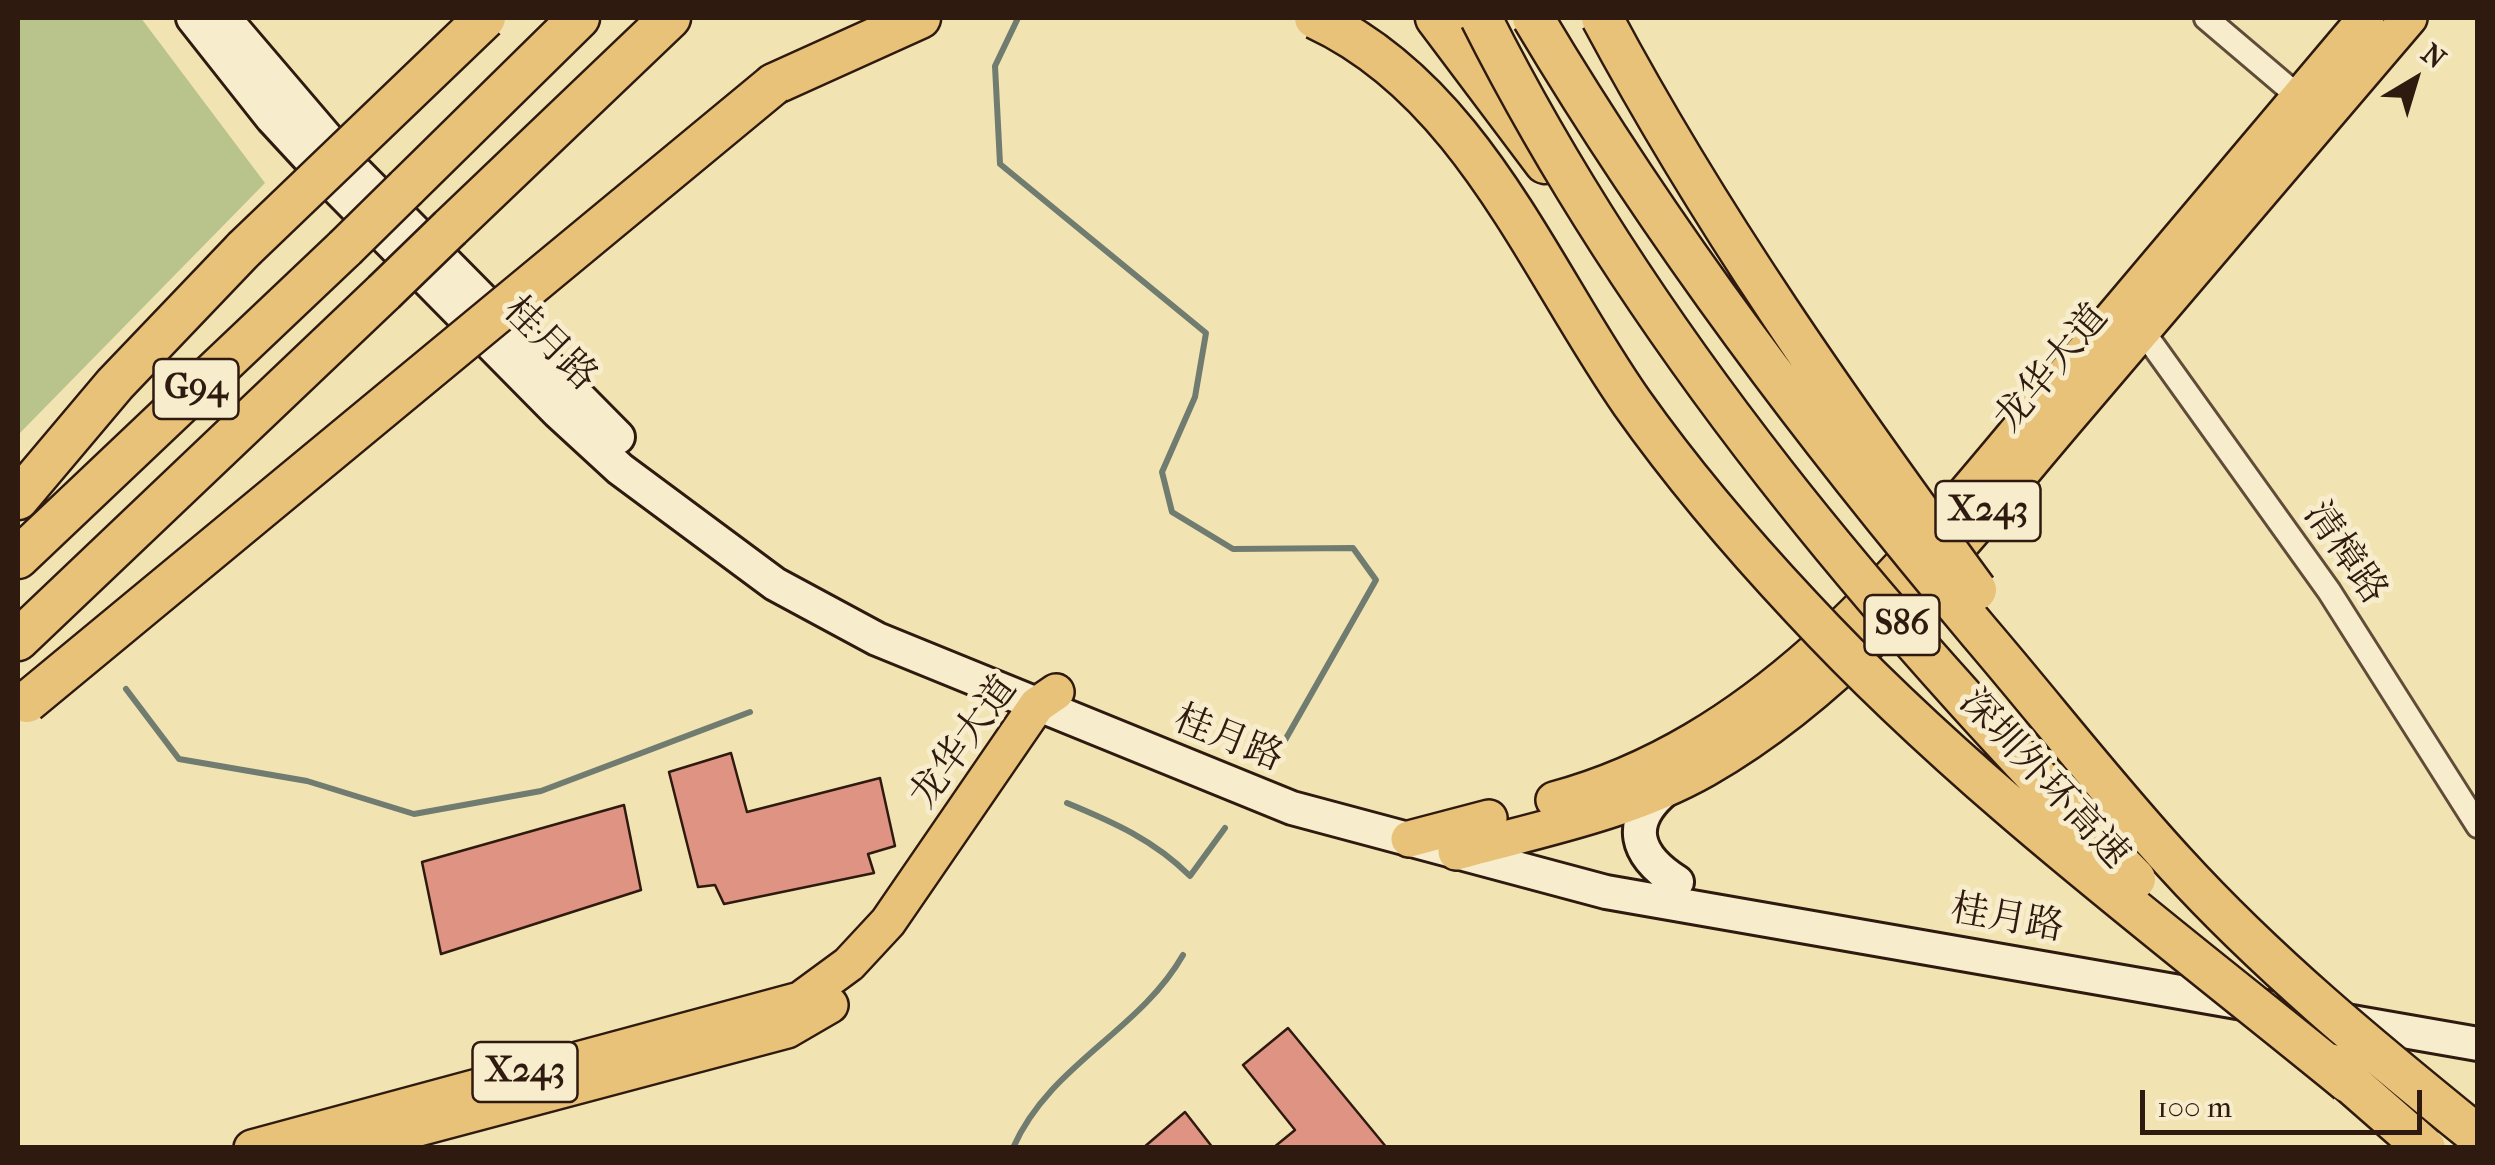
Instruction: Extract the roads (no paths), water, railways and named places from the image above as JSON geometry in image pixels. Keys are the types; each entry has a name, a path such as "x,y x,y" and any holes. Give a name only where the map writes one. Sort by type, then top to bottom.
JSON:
{"highway":[{"path":"19,498 116,384 244,249 484,18"},
{"path":"517,80 570,18"},
{"name":"G94","path":"18,558 345,248 579,18"},
{"name":"G94","path":"18,640 670,18"},
{"path":"22,706 774,84 848,18"},
{"path":"774,84 920,18"},
{"path":"1315,18 1368,50 1447,121 1632,403 1731,528 1838,646 1994,791 2348,1082"},
{"path":"1436,18 1658,316"},
{"name":"深圳外环高速","path":"1481,18 1538,127 1658,316 1826,533 2010,748 2175,919 2348,1082 2426,1148"},
{"name":"深圳外环高速","path":"1533,18 1670,237 1830,454 2176,864 2308,990 2478,1136"},
{"path":"1602,18 1700,192 1830,390 2176,864"}],"main road":[{"name":"桂月路","path":"193,18 272,118 334,185 558,412 661,502 721,548 824,612 1292,808 1410,840"},
{"name":"桂月路","path":"224,18 352,168 546,368 693,501 821,586 1049,703 1606,892 2478,1044"},
{"name":"龙华大道","path":"1452,840 1631,774 1708,734 1801,665 1940,522 2366,18"},
{"name":"龙华大道","path":"1410,840 1495,841 1624,806 1666,789 1757,737 1840,670 1950,555 2409,18"},
{"name":"龙华大道","path":"252,1148 800,1000 849,964 888,922 1049,703"},
{"name":"龙华大道","path":"343,1148 787,1030 826,1008 862,980 900,940 1049,703"},
{"path":"1666,789 1638,823 1640,841 1649,858 1677,882"},
{"name":"桂月路","path":"1495,841 1677,882 2478,1022"}],"street":[{"path":"2206,18 2299,98"},
{"name":"清樟路","path":"2142,330 2329,591 2478,826"}],"waterway":[{"path":"1018,18 995,66 1000,164 1206,333 1195,397 1162,472 1172,512 1233,549 1353,548 1376,580 1284,742"},
{"path":"126,689 179,759 307,781 414,814 541,791 750,712"},
{"path":"1067,803 1147,842 1190,876 1225,828"},
{"path":"1013,1148 1049,1093 1143,1006 1183,955"}]}
